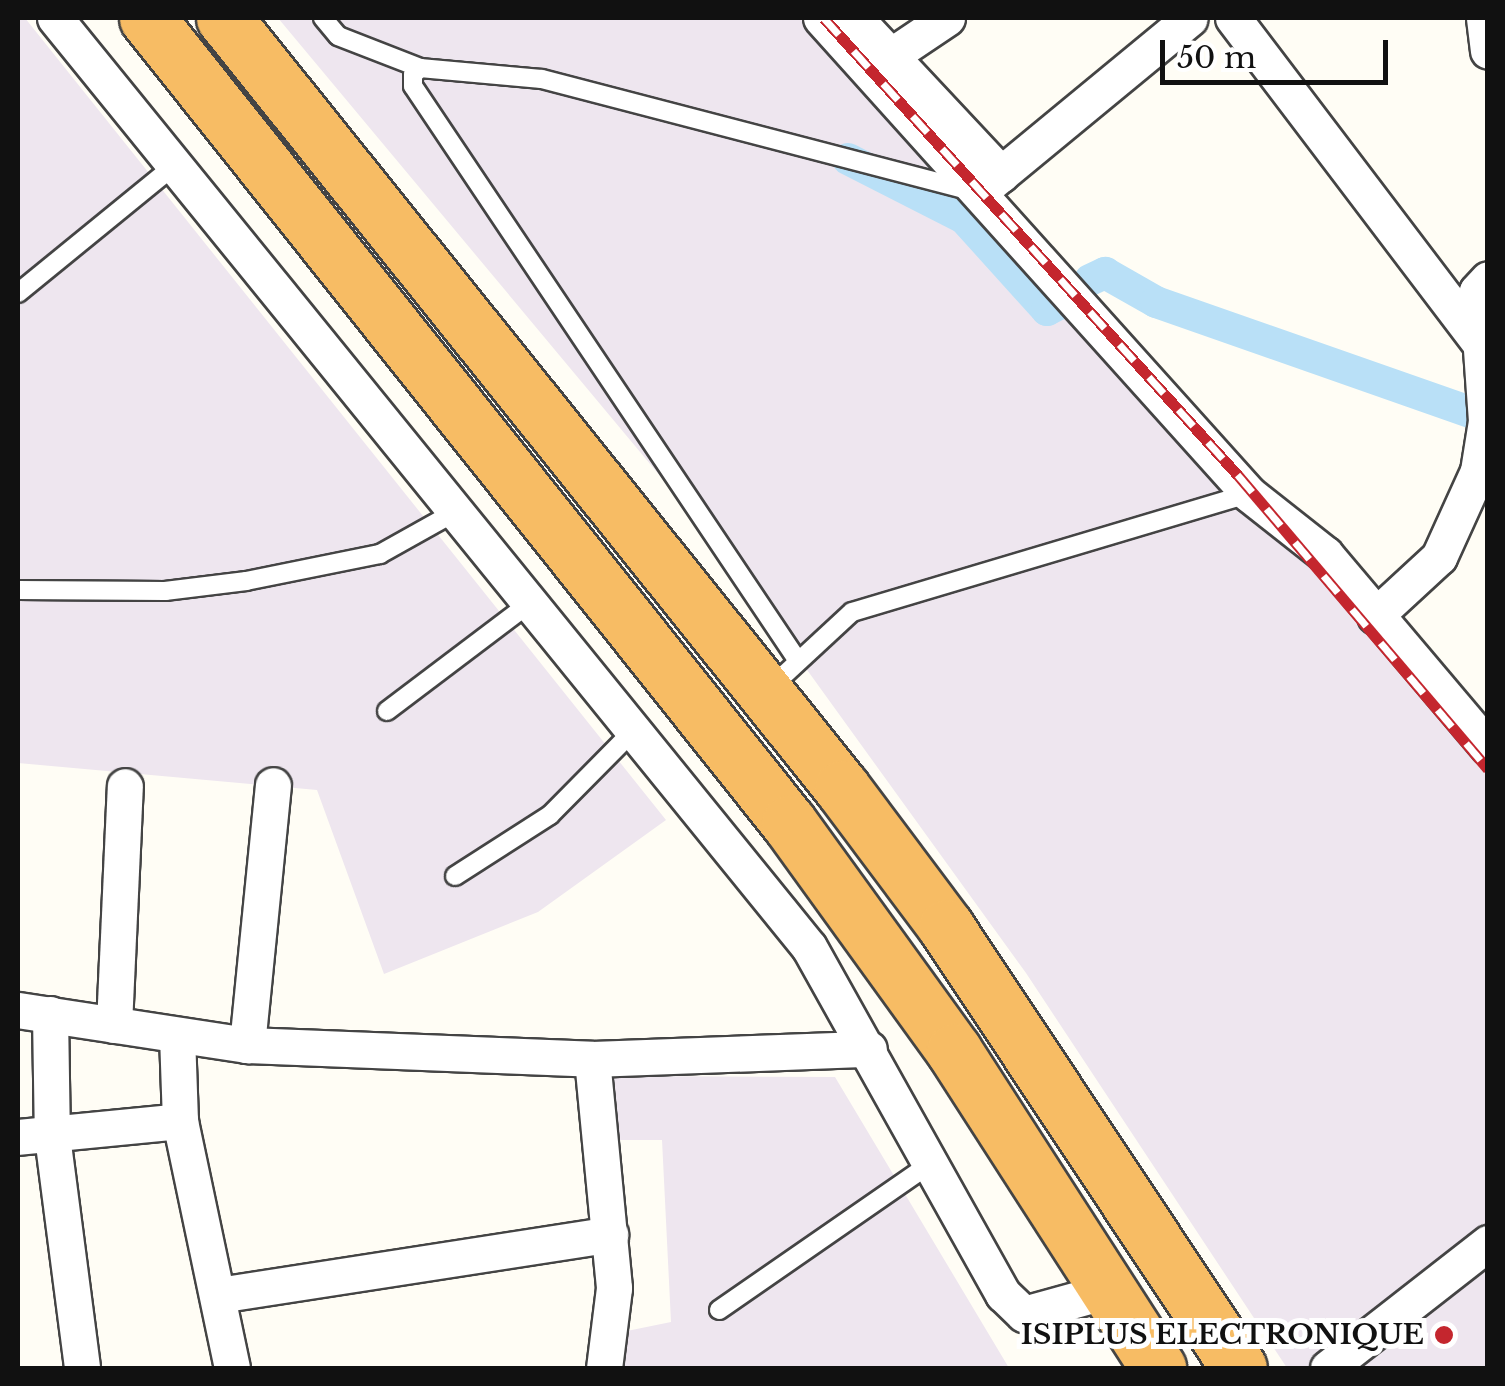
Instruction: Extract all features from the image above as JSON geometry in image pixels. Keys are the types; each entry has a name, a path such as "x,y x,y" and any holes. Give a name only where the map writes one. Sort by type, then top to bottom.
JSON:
{"highway":[{"path":"147,18 789,823 954,1051 1158,1368"},
{"path":"224,18 783,676 1240,1368"}],"street":[{"path":"55,18 809,947 1003,1294 1024,1314 1106,1291"},
{"path":"821,18 869,71 990,183"},
{"path":"856,18 1249,494 1325,554 1488,747"},
{"path":"869,71 947,18"},
{"path":"990,183 1190,18"},
{"path":"1233,18 1481,345"},
{"path":"1484,18 1488,52"},
{"path":"1375,616 1438,557 1478,471 1487,421 1477,291 1488,280"},
{"path":"114,1025 124,786"},
{"path":"248,1045 273,786"},
{"path":"82,1368 35,1136 34,1012 248,1045 592,1059 869,1049"},
{"path":"177,1035 180,1121 232,1368"},
{"path":"592,1059 610,1234 612,1329 604,1368"},
{"path":"35,1136 180,1121"},
{"path":"218,1295 610,1234"},
{"path":"1328,1368 1488,1243"}],"lane":[{"path":"322,18 338,36 420,68 542,79 990,183"},
{"path":"420,68 413,86 783,676 852,612 902,593 1249,494"},
{"path":"18,292 175,164"},
{"path":"18,590 165,591 246,582 380,554 458,511"},
{"path":"388,712 532,602"},
{"path":"455,876 550,814 634,730"},
{"path":"719,1310 931,1162"}],"shaded area":[{"path":"18,18 25,18 666,820 538,912 384,974 317,790 18,763"},
{"path":"278,18 822,18 1353,595 1487,770 1487,1368 1287,1368 1026,973 711,537"},
{"path":"606,1076 835,1077 1009,1368 615,1368 622,1332 671,1322 662,1140 616,1140"}],"waterway":[{"path":"848,159 964,218 1047,310 1061,303"},
{"path":"1090,280 1105,273 1156,302 1488,418"}],"railway":[{"path":"824,18 1238,475 1488,769"}],"place":[{"name":"ISIPLUS ELECTRONIQUE","path":"1444,1335"}]}
